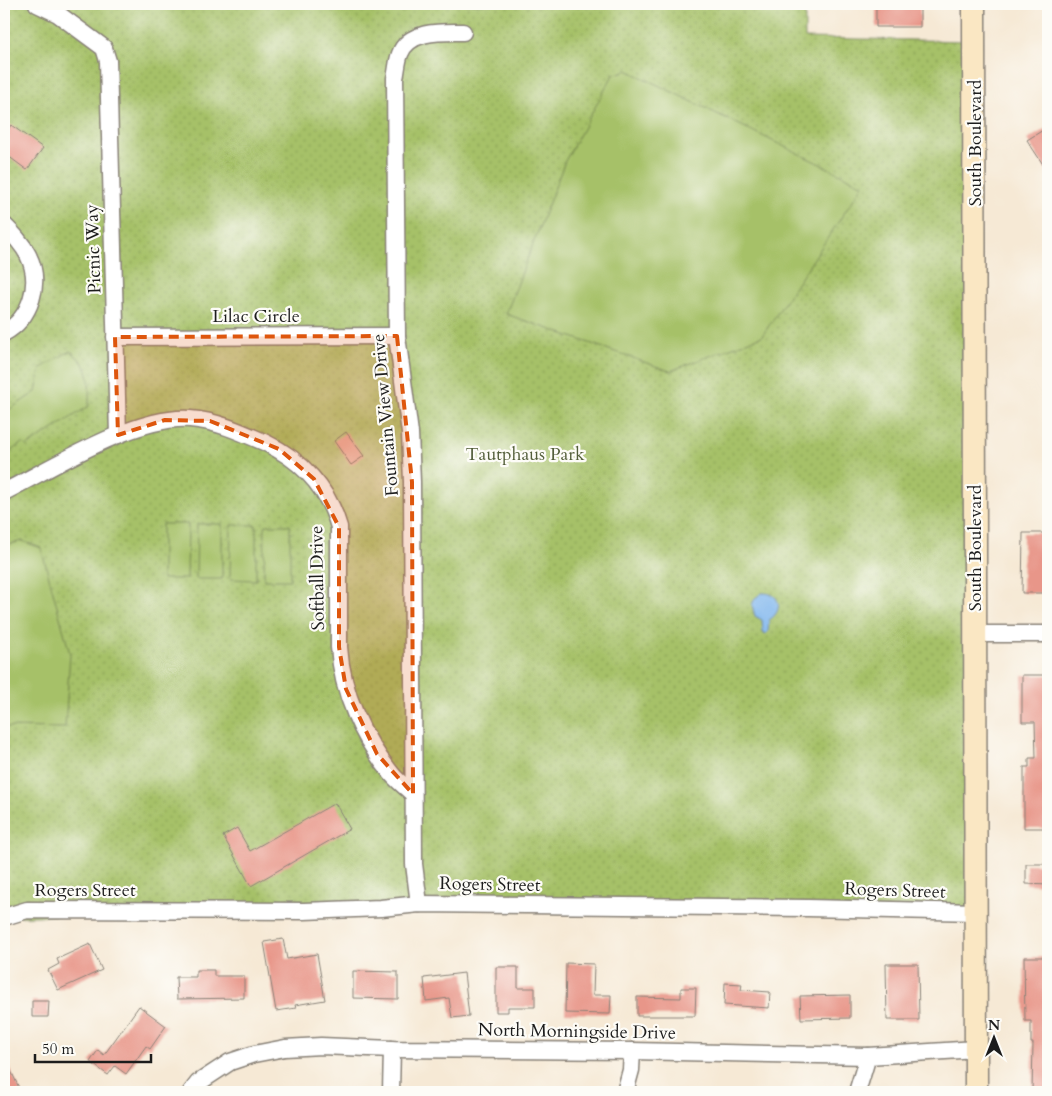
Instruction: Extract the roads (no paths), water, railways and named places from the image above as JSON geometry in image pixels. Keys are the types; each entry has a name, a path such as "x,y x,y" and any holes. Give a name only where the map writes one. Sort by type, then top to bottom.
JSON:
{"street":[{"name":"Picnic Way","path":"38,4 58,14 104,48 108,61 118,435"},
{"name":"South Boulevard","path":"974,4 976,1092"},
{"name":"Fountain View Drive","path":"420,904 414,864 412,482 410,433 397,336 395,86 400,53 412,39 436,32 463,32"},
{"path":"4,225 18,239 29,257 35,280 32,301 21,318 4,333"},
{"name":"Lilac Circle","path":"116,336 397,336"},
{"name":"Softball Drive","path":"4,492 106,439 165,420 188,418 210,421 237,430 279,450 297,462 314,479 332,507 338,526 338,648 340,667 346,689 360,725 378,754 392,774 413,794"},
{"path":"976,634 1048,634"},
{"name":"Rogers Street","path":"4,917 27,910 304,911 381,908 420,904 808,908 976,912"},
{"name":"North Morningside Drive","path":"191,1092 198,1083 230,1062 254,1054 285,1048 321,1046 392,1049 632,1051 868,1056 976,1049"},
{"path":"391,1092 392,1049"},
{"path":"625,1092 631,1070 632,1051"},
{"path":"857,1092 868,1056"}],"water":[{"path":"762,593 773,596 777,599 778,603 777,612 769,620 768,632 765,634 763,632 762,620 755,616 752,605 755,598"}],"park label":[{"name":"Tautphaus Park","path":"525,454"}]}
